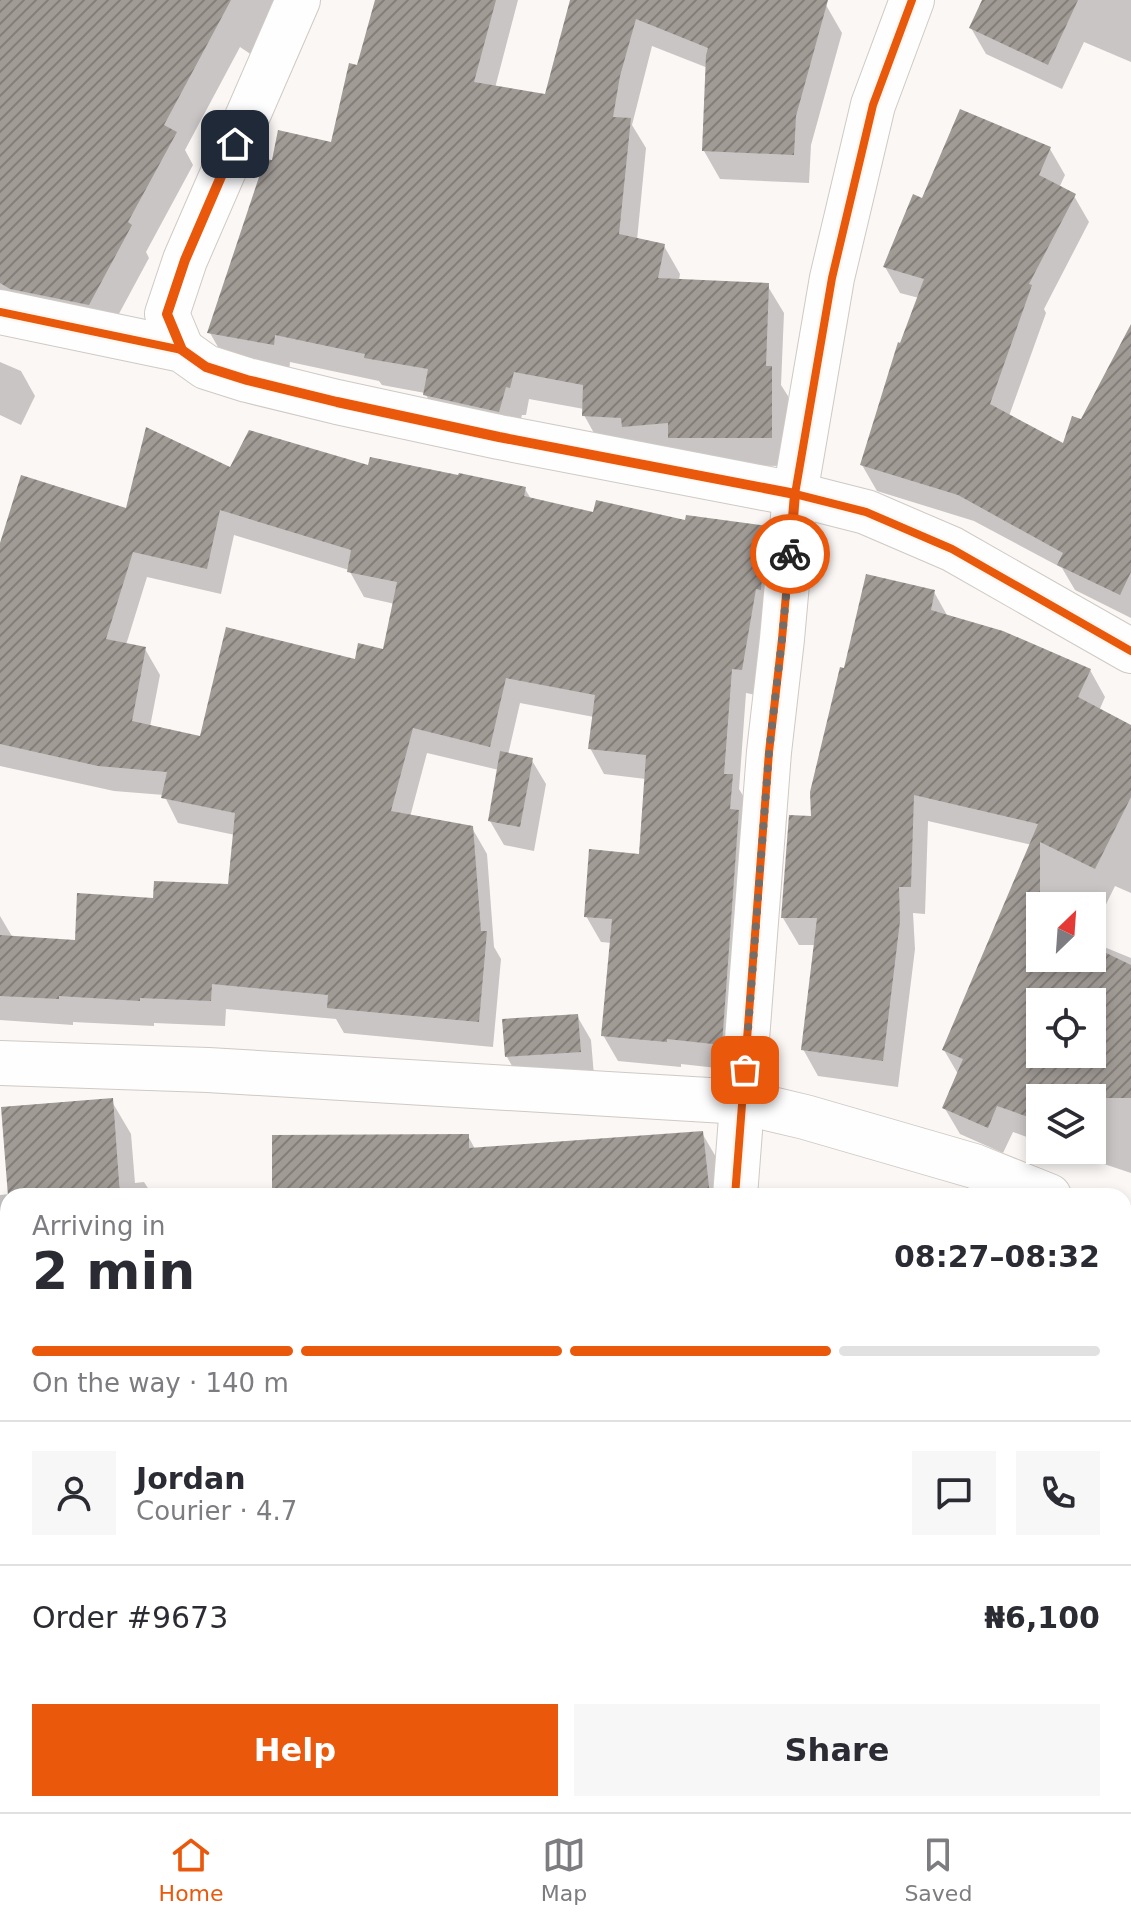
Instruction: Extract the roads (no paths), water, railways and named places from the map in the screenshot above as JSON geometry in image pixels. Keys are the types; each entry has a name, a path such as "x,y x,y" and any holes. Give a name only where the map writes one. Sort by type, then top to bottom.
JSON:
{"street":[{"path":"182,350 167,314 185,260 298,0"},
{"path":"736,1188 769,752 795,494 832,278 873,105 912,0"},
{"path":"0,312 182,350 206,367 337,402 499,437 795,494 866,512 952,549 1131,651"},
{"path":"0,1063 208,1070 742,1102 974,1166 1029,1188"}]}
